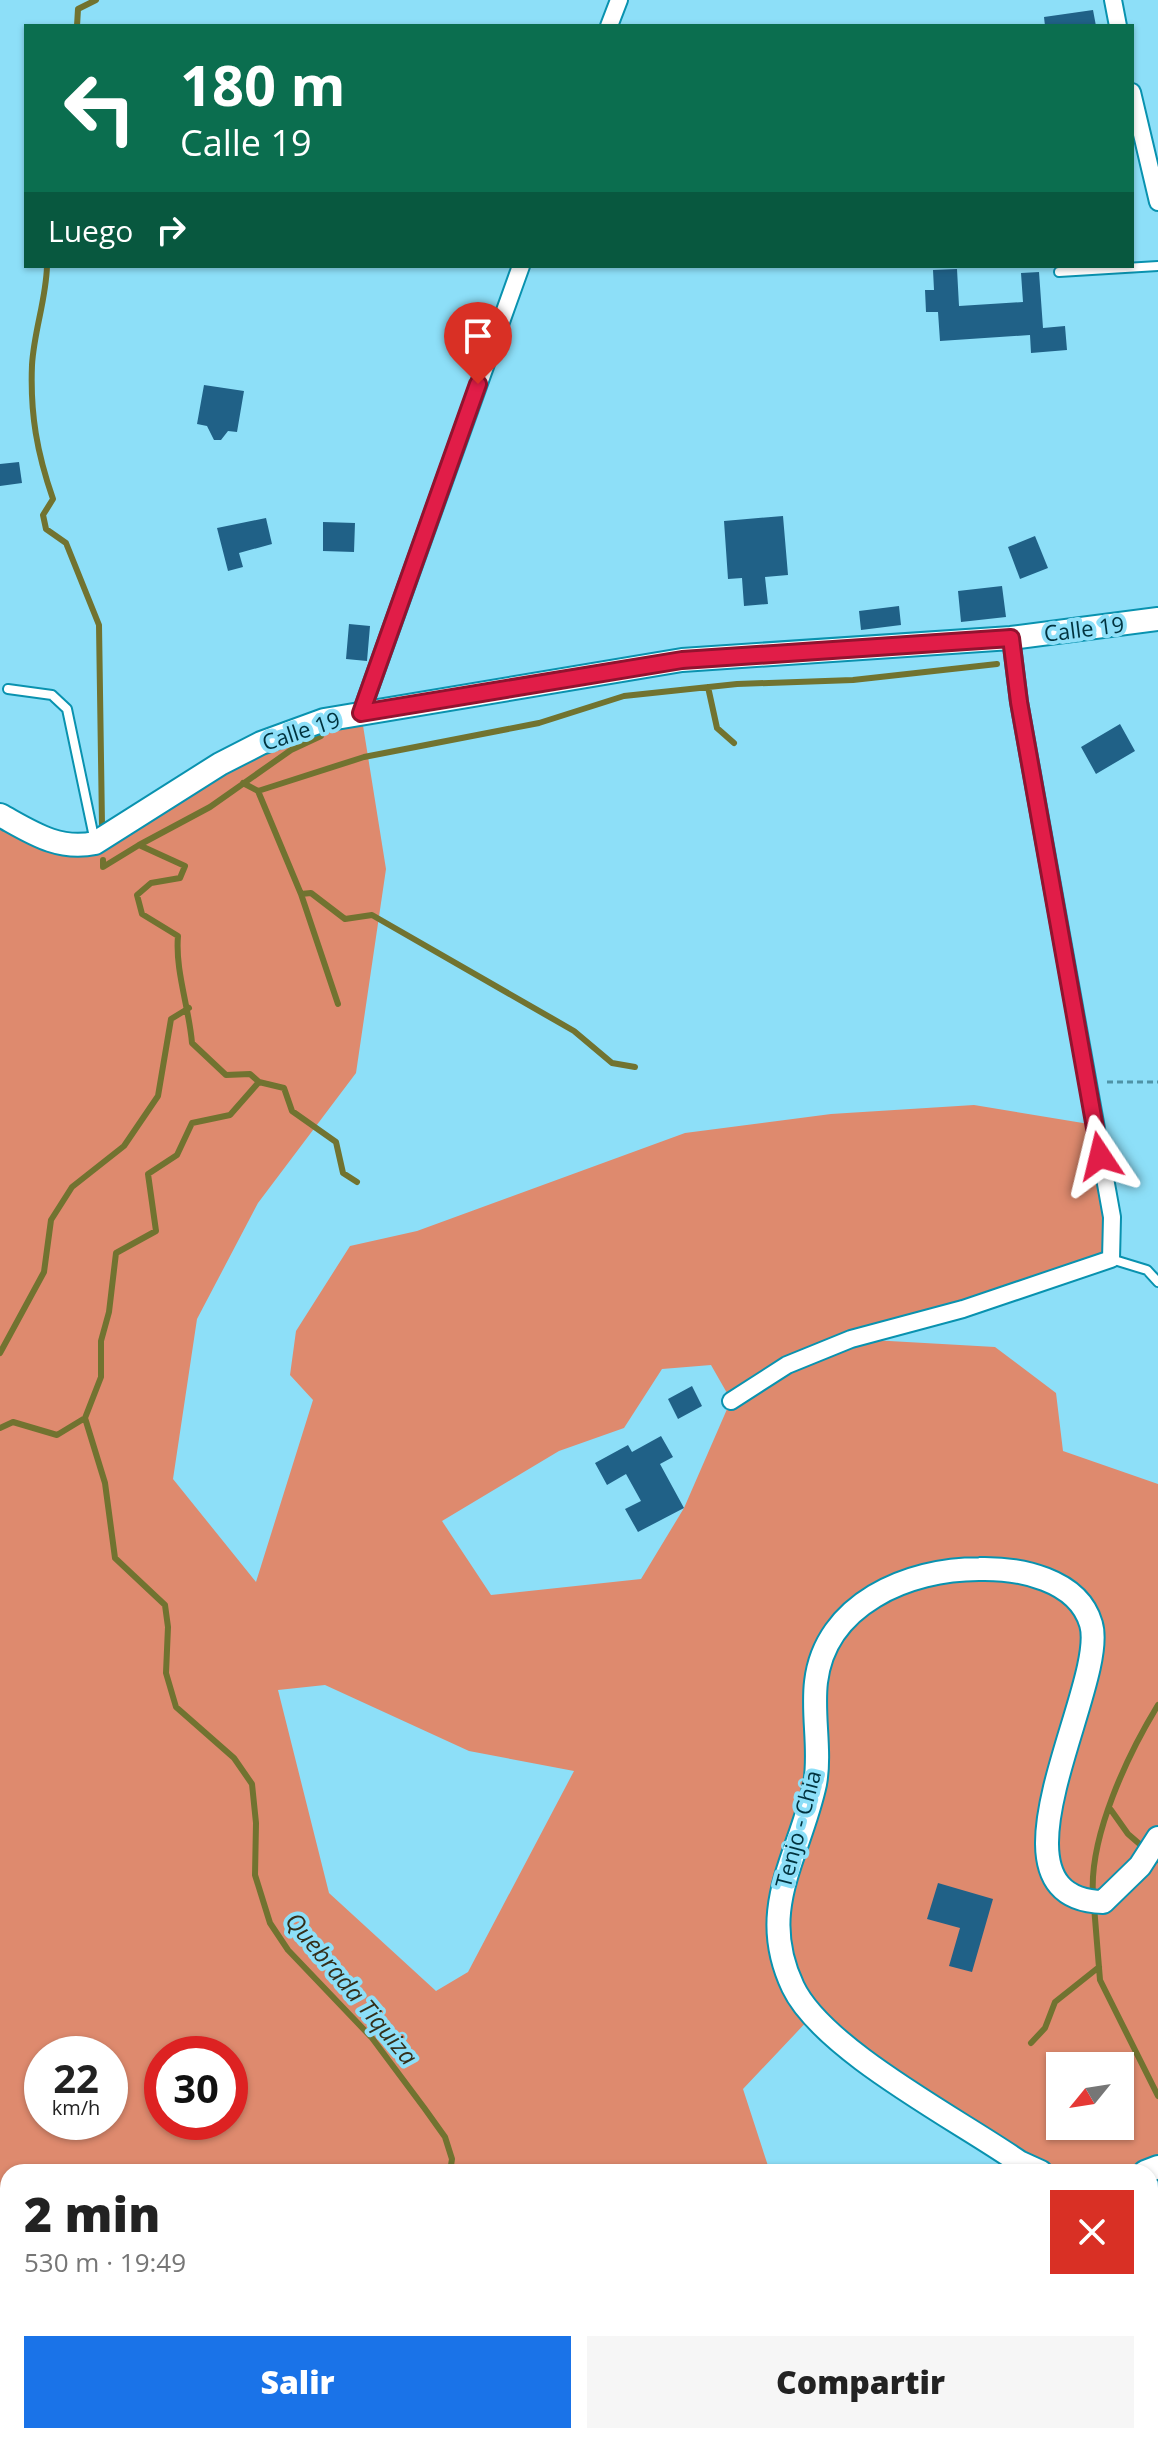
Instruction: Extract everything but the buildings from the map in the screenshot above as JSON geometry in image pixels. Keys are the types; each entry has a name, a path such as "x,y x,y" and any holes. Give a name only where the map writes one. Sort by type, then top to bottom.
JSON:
{"street":[{"path":"610,24 619,0"},
{"path":"1113,0 1118,24"},
{"path":"1134,100 1158,202"},
{"path":"361,713 520,268"},
{"name":"Calle 19","path":"95,843 220,764 261,743 324,720 682,660 1011,638 1158,619"},
{"path":"731,1401 787,1365 851,1339 963,1309 1111,1259 1112,1217 1019,702 1011,638"},
{"path":"0,815 52,843 80,846 95,843"},
{"name":"Tenjo - Chia","path":"1023,2164 835,2038 794,1989 784,1961 778,1924 780,1890 815,1781 816,1682 822,1652 832,1632 852,1610 882,1592 932,1573 979,1569 1013,1572 1059,1584 1082,1605 1092,1624 1093,1644 1069,1728 1051,1813 1047,1855 1053,1880 1080,1902 1103,1902 1140,1866 1158,1838"}],"lane":[{"path":"1134,267 1158,266"},
{"path":"1059,272 1125,268"},
{"path":"8,689 52,695 67,709 95,843"},
{"path":"1111,1259 1147,1270 1158,1282"}],"path":[{"path":"1087,1081 1158,1082"}],"shaded area":[{"path":"361,713 386,869 356,1073 258,1203 197,1319 173,1479 256,1582 313,1400 290,1375 296,1331 350,1246 417,1231 685,1133 831,1114 974,1105 1095,1125 1111,1259 854,1339 995,1347 1056,1393 1063,1451 1158,1484 1158,2164 1029,2164 813,2015 743,2089 767,2164 0,2164 0,815 80,846 220,764","holes":["711,1365 731,1400 684,1508 641,1579 491,1595 442,1521 559,1451 624,1428 662,1369","325,1685 469,1751 574,1771 468,1972 436,1991 329,1893 278,1690"]}],"waterway":[{"name":"Quebrada Tiquiza","path":"77,24 78,9 96,0"},
{"name":"Quebrada Tiquiza","path":"47,268 33,352 32,383 36,433 53,499 43,515 46,529 66,543 99,625 102,825"},
{"path":"258,791 364,757 539,723 624,696 737,684 853,680 997,664"},
{"path":"708,687 717,728 734,743"},
{"path":"139,845 210,807 291,750 321,736"},
{"path":"243,783 258,791 301,894 311,893 345,919 372,915 574,1031 612,1063 635,1067"},
{"name":"Quebrada Tiquiza","path":"103,860 103,867 139,845 185,866 180,878 151,883 137,895 142,914 178,936 178,962 192,1043 226,1075 250,1074 259,1082 230,1115 192,1123 177,1155 148,1174 156,1231 116,1253 109,1312 101,1341 101,1377 85,1418 105,1483 115,1558 165,1605 168,1627 166,1673 176,1707 234,1758 252,1784 256,1823 255,1875 270,1923 288,1950 372,2038 445,2137 451,2164"},
{"path":"301,894 338,1004"},
{"path":"0,1353 44,1272 51,1220 72,1187 124,1146 158,1096 171,1019 189,1008"},
{"path":"259,1082 284,1088 292,1111 336,1142 343,1173 357,1182"},
{"path":"0,1428 13,1422 57,1435 85,1418"},
{"path":"1093,1895 1093,1872 1104,1822 1123,1771 1158,1705"},
{"path":"1111,1810 1128,1834 1158,1860"},
{"path":"1094,1906 1100,1980 1158,2096"},
{"path":"1031,2043 1045,2028 1055,2002 1099,1967"}],"route":[{"path":"478,384 361,713 682,660 1011,638 1019,702 1100,1156"}]}
